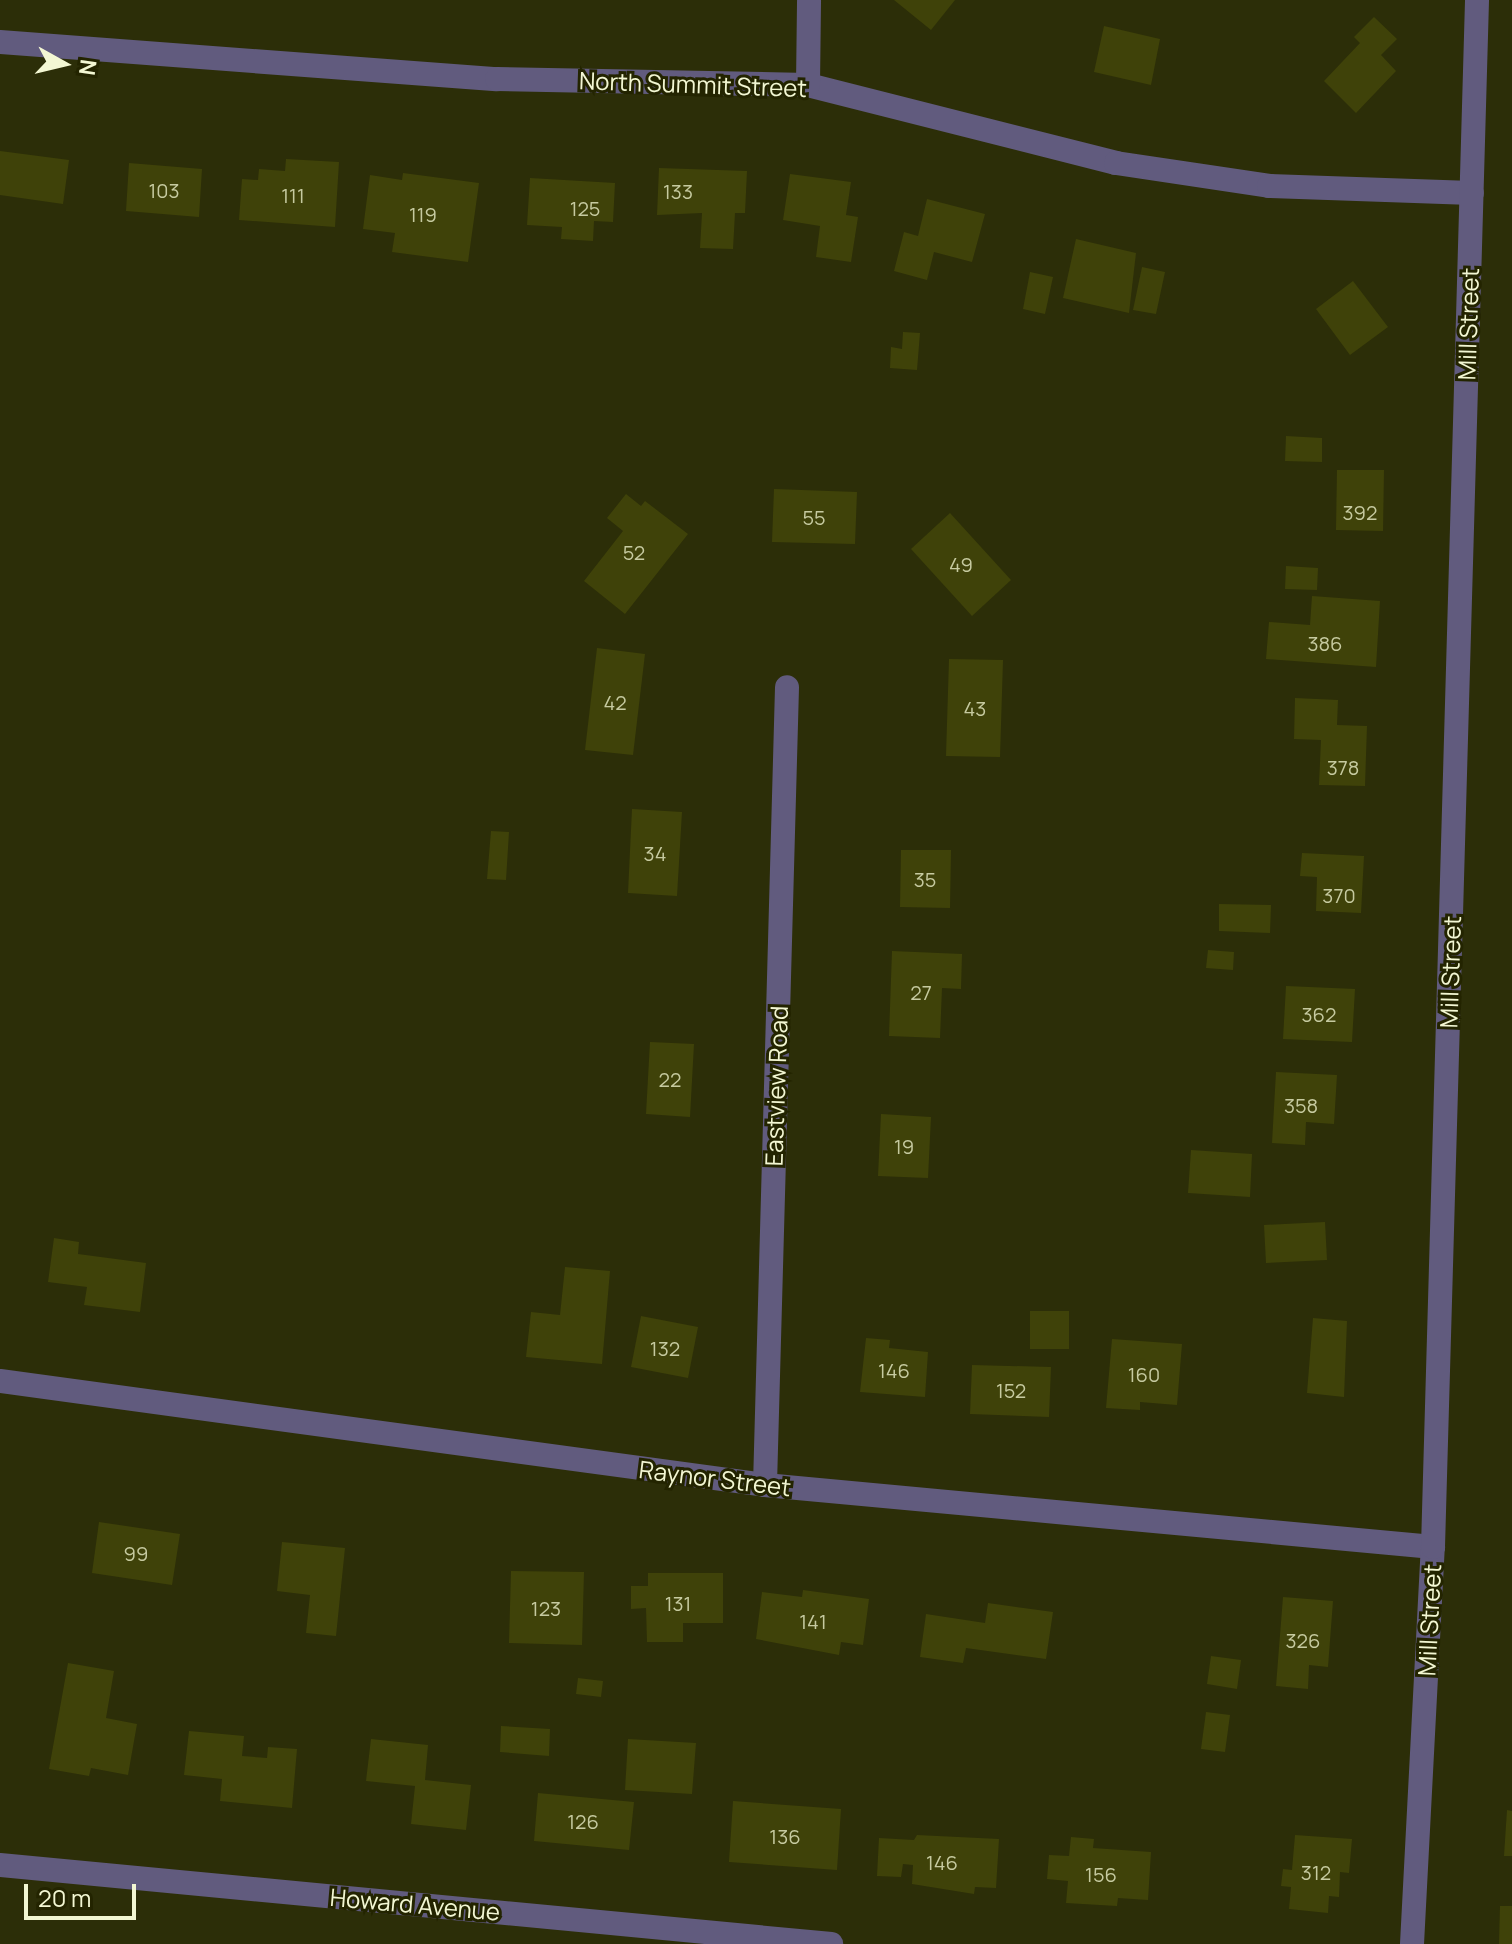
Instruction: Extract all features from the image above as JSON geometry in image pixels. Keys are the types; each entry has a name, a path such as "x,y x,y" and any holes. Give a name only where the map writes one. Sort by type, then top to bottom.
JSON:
{"street":[{"path":"808,85 809,0"},
{"name":"Mill Street","path":"1412,1944 1433,1547 1477,0"},
{"name":"North Summit Street","path":"0,42 497,79 808,85 1116,163 1269,186 1472,193"},
{"name":"Eastview Road","path":"765,1485 787,687"},
{"name":"Raynor Street","path":"0,1381 765,1485 1433,1547"},
{"name":"Howard Avenue","path":"0,1865 831,1944"}],"building":[{"path":"894,0 955,0 931,30"},
{"path":"1374,17 1397,39 1381,55 1396,71 1356,113 1324,81 1360,43 1354,37"},
{"path":"1104,26 1160,39 1151,85 1094,72"},
{"path":"0,151 69,160 63,204 0,195"},
{"path":"286,159 339,162 335,227 239,220 242,179 258,180 259,169 285,171"},
{"path":"129,163 202,169 199,217 126,211"},
{"path":"659,168 747,171 745,213 735,213 733,249 700,248 702,213 657,215"},
{"path":"403,173 479,183 468,262 392,252 395,233 363,229 370,175 402,180"},
{"path":"790,174 851,182 846,215 858,217 851,262 816,257 820,226 783,220"},
{"path":"530,178 615,183 613,222 594,221 593,241 561,239 562,227 527,225"},
{"path":"927,199 985,214 972,262 934,252 927,280 894,271 904,232 918,236"},
{"path":"1076,239 1136,253 1129,313 1063,298"},
{"path":"1142,267 1165,272 1156,314 1133,310"},
{"path":"1030,272 1053,277 1045,314 1023,309"},
{"path":"1353,281 1388,327 1350,355 1316,309"},
{"path":"903,332 920,333 917,370 890,368 891,347 902,349"},
{"path":"1286,436 1322,438 1322,462 1285,461"},
{"path":"1337,470 1384,470 1383,531 1336,530"},
{"path":"774,489 857,492 855,544 772,542"},
{"path":"626,494 641,506 645,501 688,534 625,614 584,581 623,531 607,518"},
{"path":"950,513 1011,580 972,616 911,549"},
{"path":"1286,566 1318,568 1317,590 1285,589"},
{"path":"1312,596 1380,601 1376,667 1266,659 1269,622 1310,625"},
{"path":"597,648 645,654 633,755 585,750"},
{"path":"949,659 1003,660 1000,757 946,756"},
{"path":"1295,698 1338,700 1337,725 1367,726 1365,786 1319,785 1321,740 1294,739"},
{"path":"632,809 682,812 677,896 628,893"},
{"path":"491,831 509,832 506,880 487,879"},
{"path":"901,850 951,850 950,908 900,907"},
{"path":"1302,853 1364,856 1361,913 1316,911 1317,877 1300,876"},
{"path":"1219,904 1271,905 1270,933 1219,931"},
{"path":"1208,950 1234,952 1233,970 1206,968"},
{"path":"892,951 962,954 961,989 942,988 940,1038 889,1036"},
{"path":"1286,986 1355,989 1352,1042 1283,1039"},
{"path":"650,1042 694,1044 690,1117 646,1114"},
{"path":"1276,1072 1337,1075 1334,1124 1306,1122 1305,1145 1272,1143"},
{"path":"881,1114 931,1117 928,1178 878,1176"},
{"path":"1191,1150 1252,1154 1250,1197 1188,1193"},
{"path":"1325,1222 1327,1260 1266,1263 1264,1225"},
{"path":"54,1238 79,1242 78,1254 146,1263 140,1312 84,1305 87,1287 48,1282"},
{"path":"565,1267 610,1271 602,1364 526,1357 531,1312 560,1315"},
{"path":"1030,1311 1069,1311 1069,1349 1030,1349"},
{"path":"641,1316 698,1327 688,1378 631,1367"},
{"path":"1313,1318 1347,1321 1344,1397 1307,1393"},
{"path":"866,1338 890,1340 889,1348 928,1352 925,1397 860,1392"},
{"path":"1112,1339 1182,1344 1177,1405 1140,1402 1140,1410 1106,1408"},
{"path":"972,1365 1051,1367 1049,1417 970,1414"},
{"path":"99,1522 180,1534 172,1585 92,1573"},
{"path":"282,1542 345,1548 336,1636 306,1633 310,1595 277,1591"},
{"path":"511,1571 584,1572 582,1645 509,1643"},
{"path":"648,1573 723,1573 723,1623 683,1623 683,1642 647,1642 646,1608 631,1609 631,1586 648,1586"},
{"path":"803,1590 869,1599 863,1645 841,1642 839,1655 756,1639 762,1592 802,1597"},
{"path":"1283,1597 1333,1601 1328,1667 1309,1665 1308,1689 1276,1686"},
{"path":"988,1603 1053,1612 1046,1659 966,1648 963,1663 920,1657 926,1614 985,1623"},
{"path":"1211,1656 1241,1660 1237,1689 1207,1684"},
{"path":"68,1663 114,1671 106,1718 137,1724 128,1775 91,1768 89,1776 49,1769"},
{"path":"578,1678 603,1681 601,1697 576,1694"},
{"path":"1206,1712 1230,1715 1225,1752 1201,1749"},
{"path":"501,1726 550,1729 549,1756 500,1752"},
{"path":"189,1731 244,1736 242,1756 267,1758 268,1747 297,1749 292,1808 220,1801 222,1779 184,1775"},
{"path":"371,1739 428,1745 425,1780 471,1785 466,1830 411,1824 415,1786 366,1781"},
{"path":"628,1739 696,1743 692,1794 625,1790"},
{"path":"538,1793 634,1802 629,1850 534,1841"},
{"path":"733,1801 841,1809 837,1870 729,1862"},
{"path":"1507,1810 1512,1811 1512,1856 1504,1856"},
{"path":"917,1835 999,1839 996,1888 975,1887 974,1894 912,1884 913,1865 903,1864 901,1877 877,1876 879,1838 914,1840"},
{"path":"1295,1835 1352,1839 1349,1873 1340,1872 1339,1897 1329,1896 1328,1913 1289,1909 1291,1887 1281,1886 1283,1869 1292,1870"},
{"path":"1071,1837 1094,1839 1093,1848 1151,1852 1148,1900 1118,1898 1117,1906 1066,1903 1068,1881 1047,1879 1049,1855 1069,1856"},
{"path":"1500,1906 1512,1906 1512,1944 1499,1944"}]}
